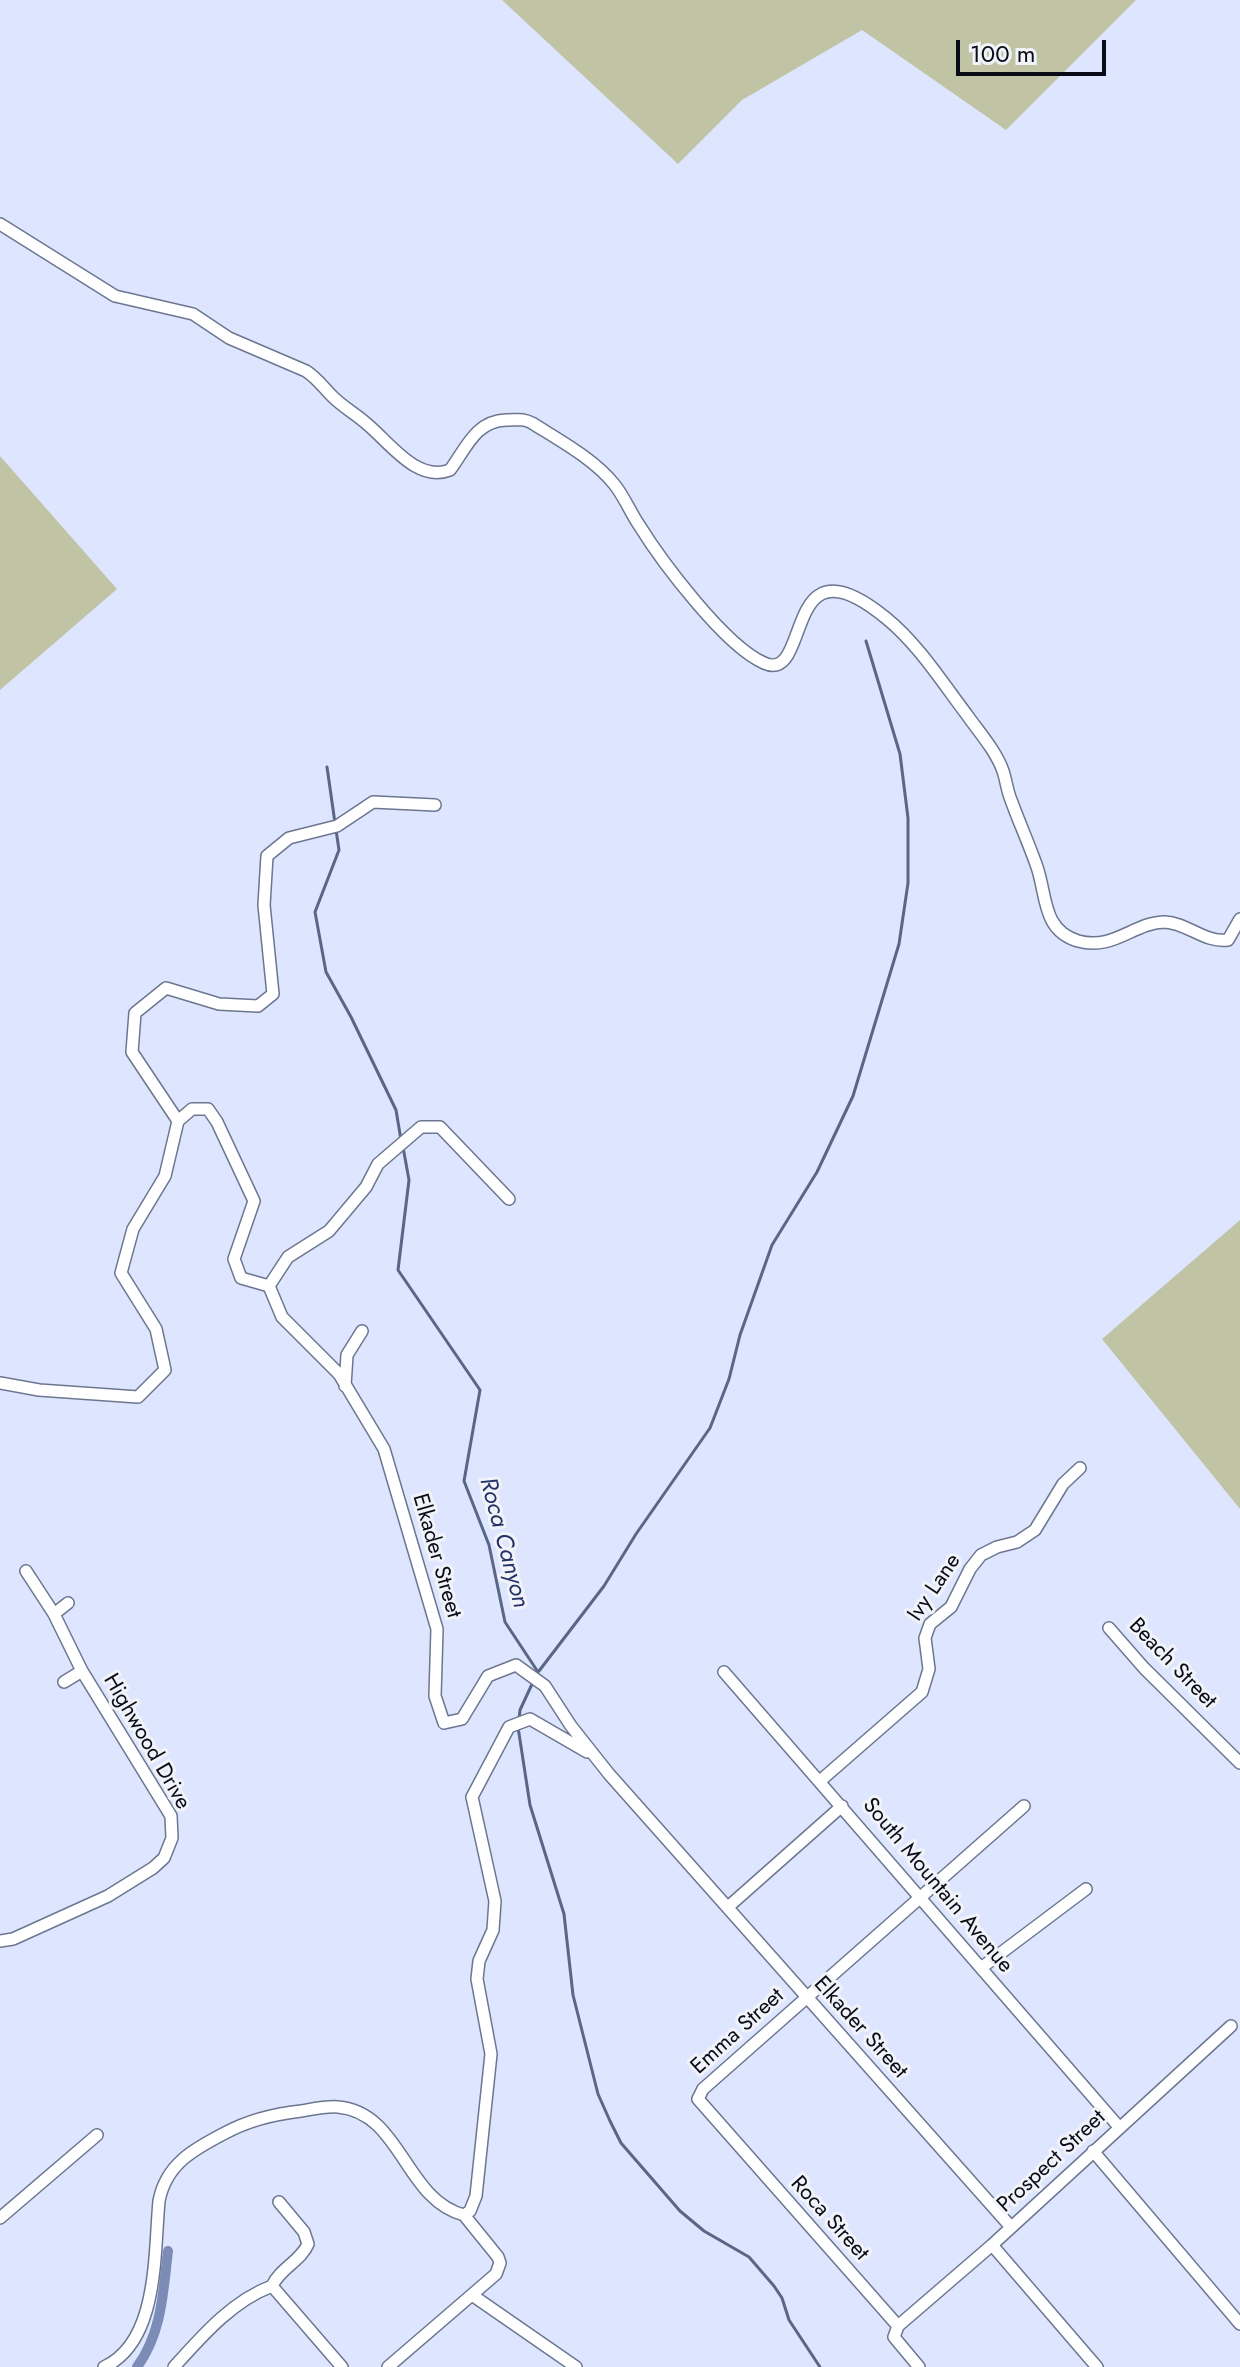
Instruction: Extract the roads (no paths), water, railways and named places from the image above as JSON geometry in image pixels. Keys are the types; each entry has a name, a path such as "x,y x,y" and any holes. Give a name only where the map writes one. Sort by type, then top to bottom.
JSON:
{"street":[{"path":"0,224 115,296 193,314 229,338 306,371 405,458 433,474 450,470 469,439 488,423 523,418 532,423 612,481 639,526 696,603 754,658 766,665 776,666 785,661 804,611 814,599 829,590 839,590 861,599 904,635 985,740 1003,769 1009,797 1040,878 1049,920 1067,936 1078,941 1111,942 1159,923 1170,922 1223,941 1228,940 1240,919"},
{"path":"178,1121 132,1052 135,1013 166,988 219,1004 258,1006 273,994 264,905 267,856 289,838 337,826 373,802 435,805"},
{"path":"0,1383 39,1390 138,1397 165,1370 156,1329 121,1273 133,1229 165,1176 178,1121 192,1109 208,1109 217,1122 254,1201 234,1259 241,1278 269,1286 288,1257 329,1231 366,1187 378,1164 421,1127 440,1127 509,1199"},
{"name":"Elkader Street","path":"269,1286 282,1317 339,1374 384,1449 437,1629 435,1696 444,1723 462,1719 488,1676 516,1665 545,1686 594,1755 1011,2227"},
{"path":"345,1386 347,1355 362,1331"},
{"name":"Ivy Lane","path":"820,1781 922,1692 929,1669 925,1638 930,1624 951,1607 970,1569 981,1555 1017,1542 1035,1530 1063,1484 1080,1468"},
{"name":"Highwood Drive","path":"0,1941 13,1939 108,1896 153,1868 164,1858 172,1838 171,1816 82,1671 54,1614 26,1571"},
{"path":"54,1614 68,1603"},
{"name":"Beach Street","path":"1109,1628 1144,1668 1240,1763"},
{"path":"64,1682 82,1671"},
{"name":"South Mountain Avenue","path":"724,1672 1119,2127"},
{"path":"464,2215 470,2211 476,2196 490,2075 489,2036 477,1979 479,1961 493,1930 495,1917 494,1889 472,1797 512,1726 530,1719 594,1755"},
{"path":"728,1907 842,1806"},
{"name":"Emma Street","path":"698,2099 703,2089 1024,1806"},
{"path":"981,1968 1086,1889"},
{"name":"Prospect Street","path":"898,2326 992,2245 1231,2026"},
{"name":"Roca Street","path":"698,2099 898,2326 894,2337 919,2367"},
{"path":"104,2367 134,2342 145,2318 159,2201 164,2182 176,2165 194,2149 233,2128 274,2114 325,2107 356,2112 375,2123 434,2201 464,2215 500,2263 496,2274 388,2367"},
{"path":"1,2213 97,2135"},
{"path":"1093,2151 1240,2324"},
{"path":"174,2367 213,2326 255,2292 272,2286 304,2252 308,2244 304,2232 279,2202"},
{"path":"992,2245 1097,2367"},
{"path":"272,2286 342,2367"},
{"path":"472,2295 576,2367"}],"waterway":[{"path":"539,1671 604,1586 710,1428 772,1245 817,1172 853,1096 899,944 908,883 908,818 900,754 866,641"},
{"name":"Roca Canyon","path":"327,767 335,823"},
{"name":"Roca Canyon","path":"336,830 339,850 315,912 326,972 396,1110 401,1140"},
{"name":"Roca Canyon","path":"403,1147 409,1180 398,1270 480,1390 464,1481 489,1545 505,1622 538,1672 536,1675"},
{"name":"Roca Canyon","path":"519,1720 520,1710 533,1682"},
{"name":"Roca Canyon","path":"518,1727 530,1805 564,1914 573,1995 598,2094 610,2121 621,2143 680,2211 704,2231 749,2257 774,2286 782,2298 789,2320 820,2367"},
{"path":"137,2367 156,2326 168,2251"}]}
